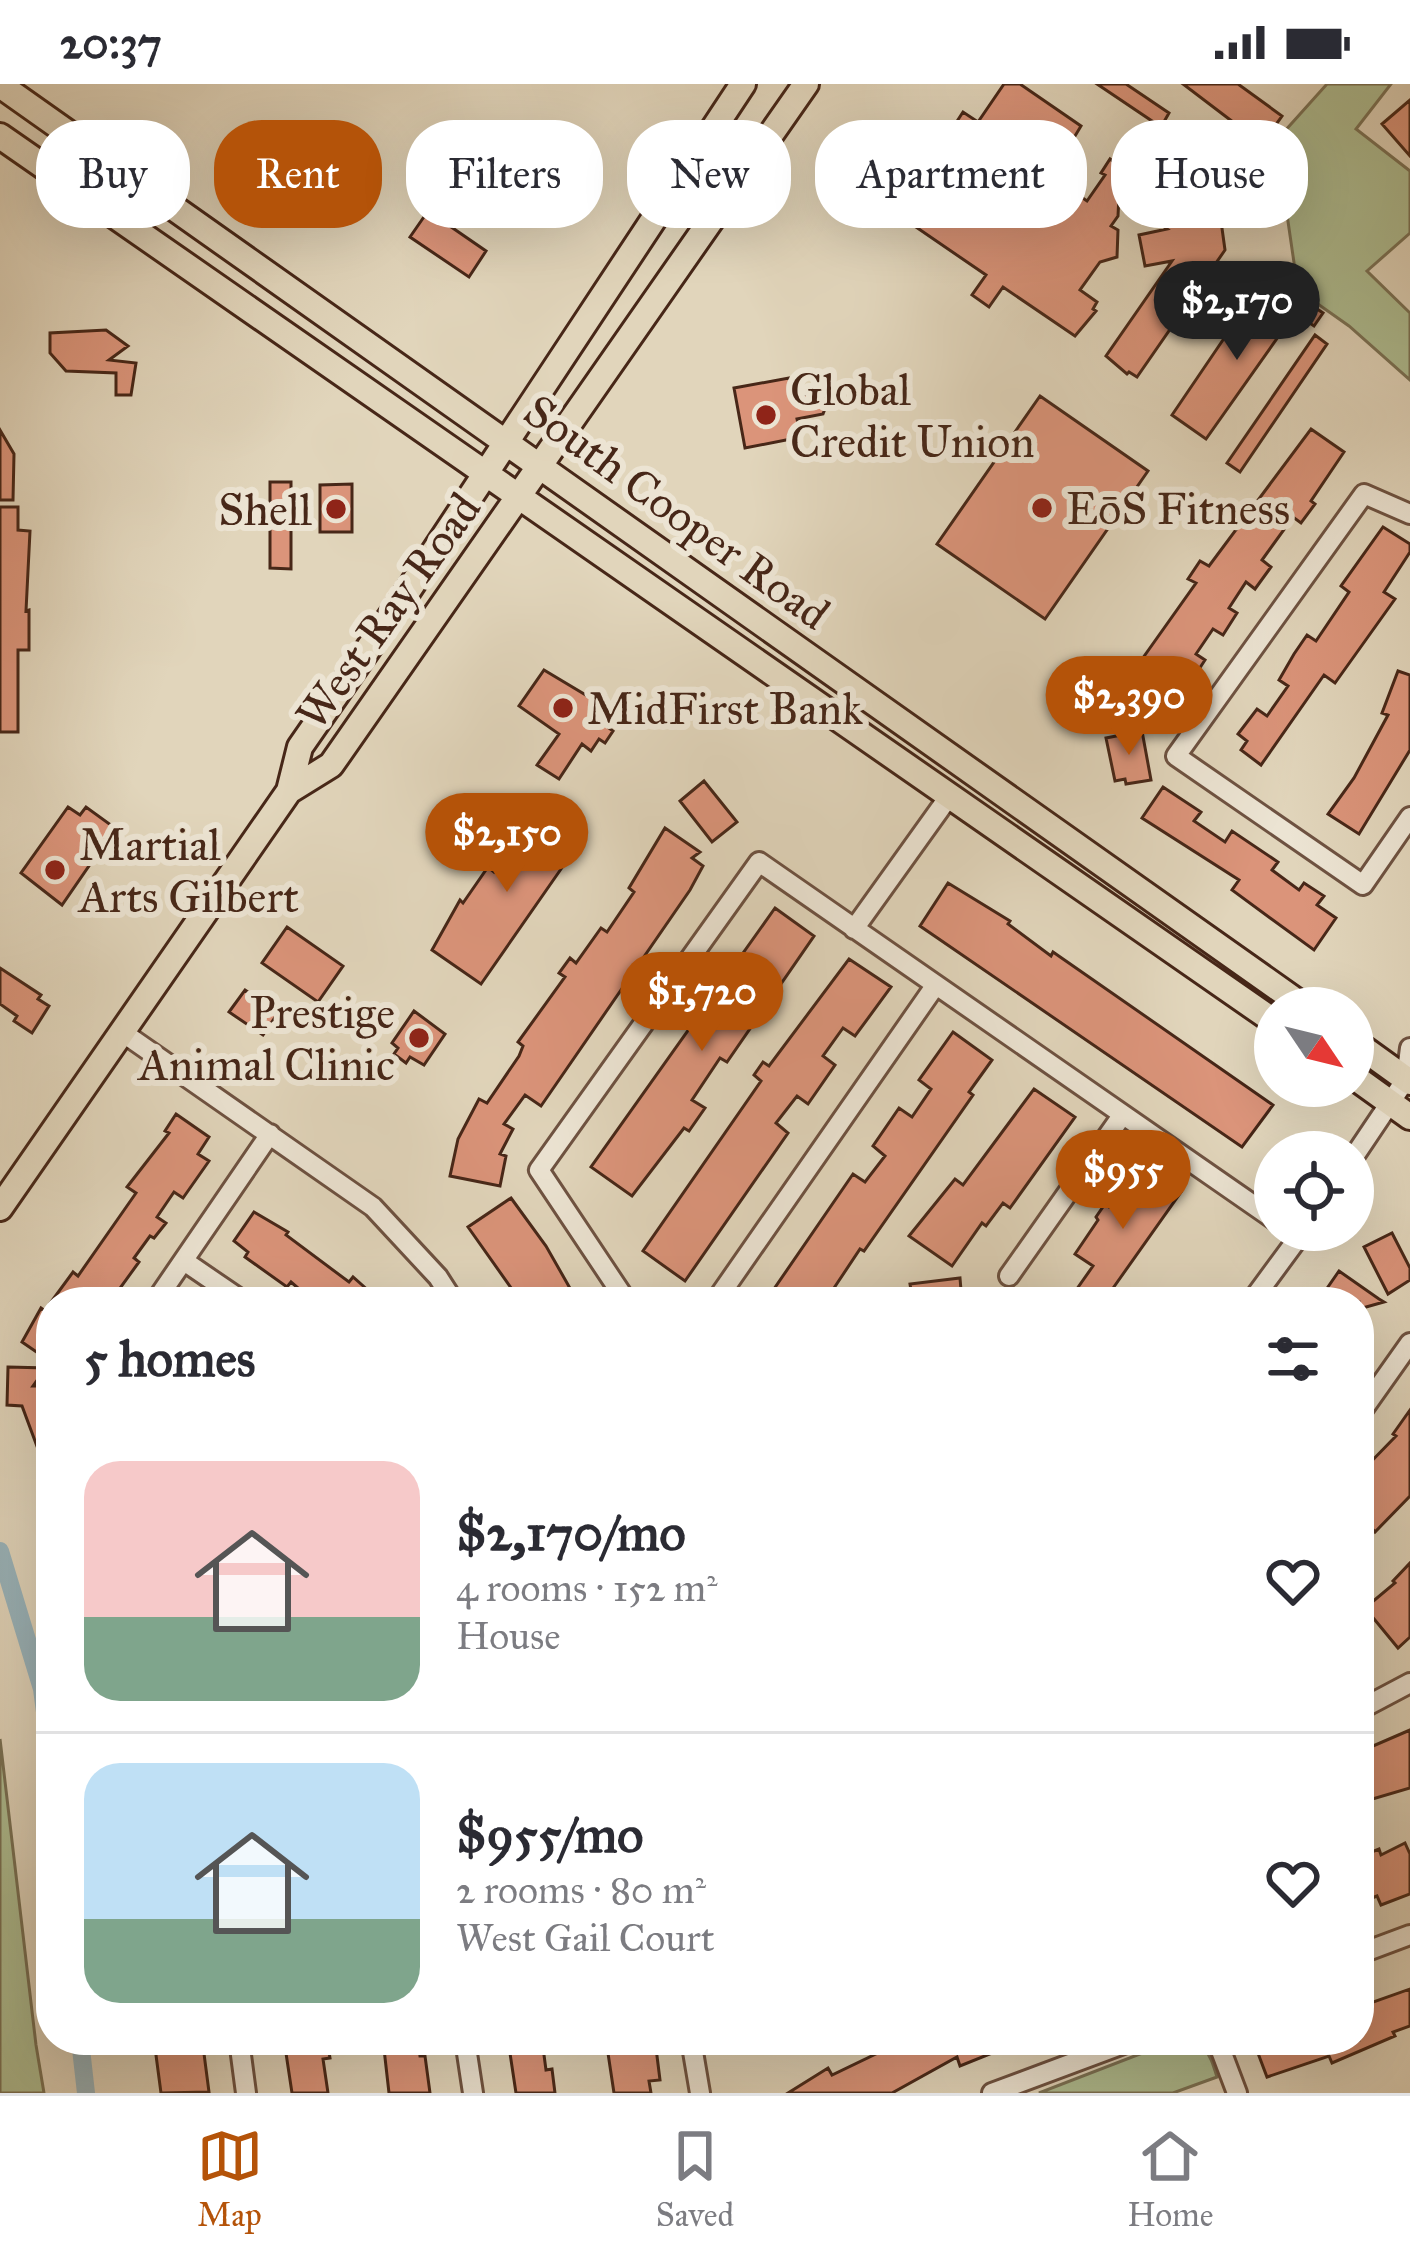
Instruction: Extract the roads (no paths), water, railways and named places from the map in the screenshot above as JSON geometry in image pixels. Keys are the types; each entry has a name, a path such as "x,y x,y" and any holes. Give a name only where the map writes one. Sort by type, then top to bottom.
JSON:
{"main road":[{"name":"West Ray Road","path":"0,1208 289,791 300,747 743,84"},
{"name":"West Ray Road","path":"289,791 331,765 806,84"},
{"name":"South Cooper Road","path":"0,85 50,120"},
{"name":"South Cooper Road","path":"0,136 36,161"},
{"name":"South Cooper Road","path":"190,218 1276,987"},
{"name":"South Cooper Road","path":"134,228 1254,1007"},
{"path":"950,795 969,769"},
{"path":"1374,1056 1409,1080"},
{"path":"1374,1091 1400,1110"}],"street":[{"path":"1410,514 1364,494 1175,756 1363,885 1410,818"},
{"path":"854,929 950,795"},
{"path":"617,1287 539,1169 759,862 1254,1206"},
{"path":"726,1287 935,986"},
{"path":"122,1032 391,1222 442,1287"},
{"path":"1374,1137 1400,1110 1409,1080 1410,1048"},
{"path":"1009,1276 1121,1117"},
{"path":"166,1287 270,1134"},
{"path":"1261,1287 1285,1251"},
{"path":"184,1261 222,1287"},
{"path":"1374,1394 1410,1343"},
{"path":"1374,1702 1410,1683"},
{"path":"1374,1948 1410,1934"},
{"path":"241,2055 246,2093"},
{"path":"467,2055 473,2093"},
{"path":"694,2055 700,2093"},
{"path":"1077,2055 1079,2061"},
{"path":"992,2093 1095,2055"},
{"path":"1223,2055 1237,2093"}],"waterway":[{"path":"0,1551 36,1669"},
{"path":"82,2055 86,2093"}],"place":[{"name":"Global Credit Union","path":"766,415"},
{"name":"EōS Fitness","path":"1042,508"},
{"name":"Shell","path":"336,509"},
{"name":"MidFirst Bank","path":"563,708"},
{"name":"Martial Arts Gilbert","path":"55,870"},
{"name":"Prestige Animal Clinic","path":"419,1038"}]}
